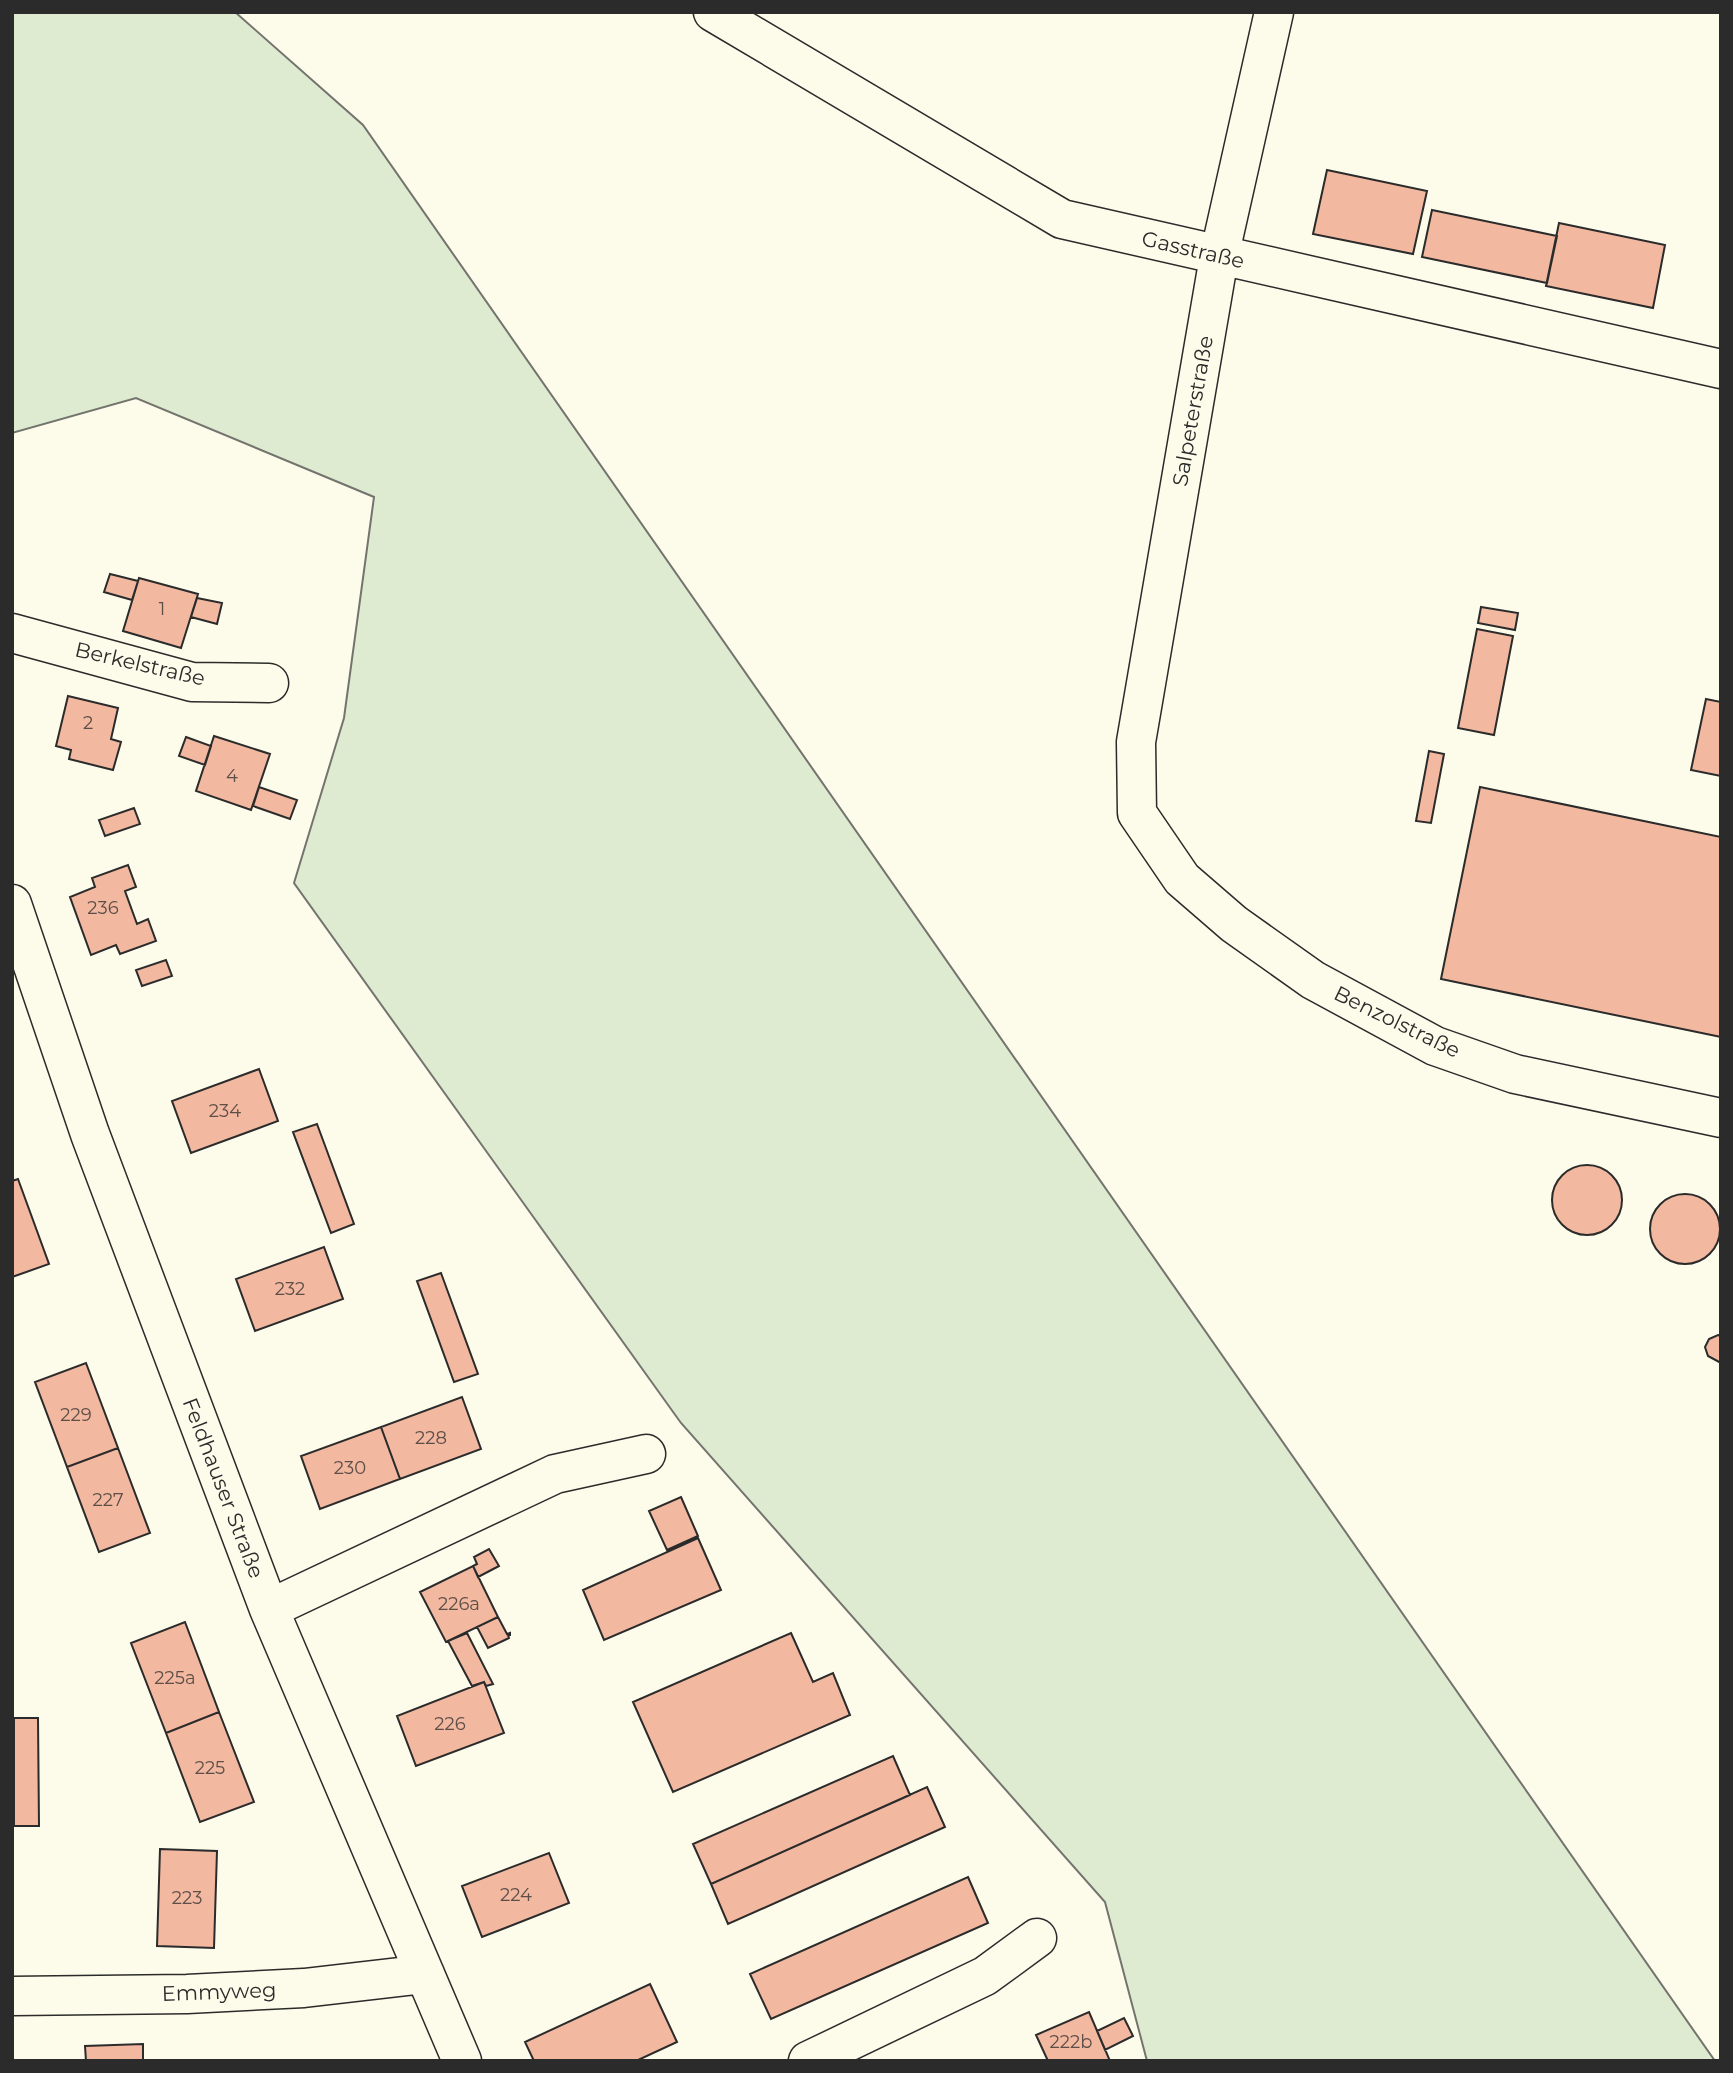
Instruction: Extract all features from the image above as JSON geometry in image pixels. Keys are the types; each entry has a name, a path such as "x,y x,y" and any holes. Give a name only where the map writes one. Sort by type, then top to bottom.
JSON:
{"street":[{"name":"Gasstraße","path":"713,12 1062,219 1219,257 1721,369"},
{"name":"Salpeterstraße","path":"1138,813 1136,741 1219,257 1273,12"},
{"name":"Berkelstraße","path":"12,633 192,681 269,683"},
{"name":"Benzolstraße","path":"1138,813 1182,878 1234,923 1313,980 1435,1046 1515,1073 1721,1118"},
{"name":"Feldhauser Straße","path":"12,904 90,1133 269,1609 461,2061"},
{"path":"269,1609 555,1474 646,1454"},
{"path":"808,2061 985,1976 1037,1938"},
{"name":"Emmyweg","path":"12,1996 187,1994 278,1989 425,1974"}],"green space":[{"path":"12,12 235,12 363,125 1715,2061 1147,2061 1105,1902 681,1423 294,883 344,718 374,497 136,398 12,433"}],"building":[{"path":"1327,170 1427,191 1413,254 1313,234"},
{"path":"1432,210 1557,236 1547,283 1422,257"},
{"path":"1559,223 1665,245 1653,308 1546,286"},
{"path":"110,574 138,581 132,600 104,592"},
{"path":"139,578 198,594 181,648 123,631"},
{"path":"197,598 222,603 217,624 191,617"},
{"path":"1481,607 1518,613 1515,630 1478,623"},
{"path":"1477,629 1513,636 1494,735 1458,728"},
{"path":"68,696 118,708 111,739 121,742 113,770 69,759 71,750 56,746"},
{"path":"1706,699 1721,702 1721,776 1691,770"},
{"path":"214,736 270,754 251,810 196,791"},
{"path":"186,737 211,746 205,765 179,756"},
{"path":"1429,751 1444,754 1431,823 1416,821"},
{"path":"259,787 297,800 290,819 253,806"},
{"path":"1480,787 1721,837 1721,1037 1441,979"},
{"path":"134,808 140,824 105,836 99,820"},
{"path":"128,865 136,887 125,891 137,924 148,919 156,941 120,954 116,945 91,955 70,897 95,887 92,878"},
{"path":"166,960 172,976 142,986 136,970"},
{"path":"259,1069 278,1121 191,1153 172,1101"},
{"path":"317,1124 354,1224 331,1233 293,1132"},
{"path":"1587,1165 1606,1171 1616,1181 1622,1200 1616,1219 1606,1229 1587,1235 1568,1229 1558,1219 1552,1200 1558,1181 1568,1171"},
{"path":"18,1179 49,1264 12,1277 12,1181"},
{"path":"1685,1194 1704,1200 1714,1210 1720,1229 1714,1248 1704,1258 1685,1264 1666,1258 1656,1248 1650,1229 1656,1210 1666,1200"},
{"path":"324,1247 343,1299 255,1331 236,1279"},
{"path":"441,1273 478,1374 454,1382 417,1281"},
{"path":"1721,1336 1721,1363 1708,1356 1705,1347 1709,1339"},
{"path":"86,1363 118,1448 67,1467 35,1382"},
{"path":"462,1397 481,1449 400,1479 381,1427"},
{"path":"381,1427 400,1479 320,1509 301,1456"},
{"path":"118,1448 150,1533 99,1552 67,1467"},
{"path":"681,1497 698,1536 667,1550 649,1511"},
{"path":"698,1538 721,1590 604,1640 583,1590"},
{"path":"489,1549 499,1566 478,1577 473,1566 477,1564 474,1557"},
{"path":"473,1566 498,1617 446,1642 420,1592"},
{"path":"498,1617 510,1635 488,1648 477,1627"},
{"path":"185,1622 219,1712 166,1733 131,1643"},
{"path":"467,1633 493,1684 486,1686 484,1682 472,1686 448,1641"},
{"path":"791,1633 813,1682 833,1673 850,1715 673,1792 633,1702"},
{"path":"484,1682 504,1733 416,1766 397,1716"},
{"path":"219,1712 254,1802 200,1822 166,1733"},
{"path":"14,1718 38,1718 39,1826 14,1826"},
{"path":"893,1756 910,1795 711,1884 693,1844"},
{"path":"927,1787 945,1827 728,1924 711,1884"},
{"path":"160,1849 217,1851 214,1948 157,1946"},
{"path":"549,1853 569,1903 482,1937 462,1886"},
{"path":"968,1877 988,1923 771,2019 750,1974"},
{"path":"650,1984 677,2042 636,2061 534,2061 525,2042"},
{"path":"1089,2012 1110,2061 1048,2061 1036,2035"},
{"path":"1124,2018 1133,2036 1105,2050 1097,2031"},
{"path":"143,2044 143,2061 86,2061 85,2046"}]}
